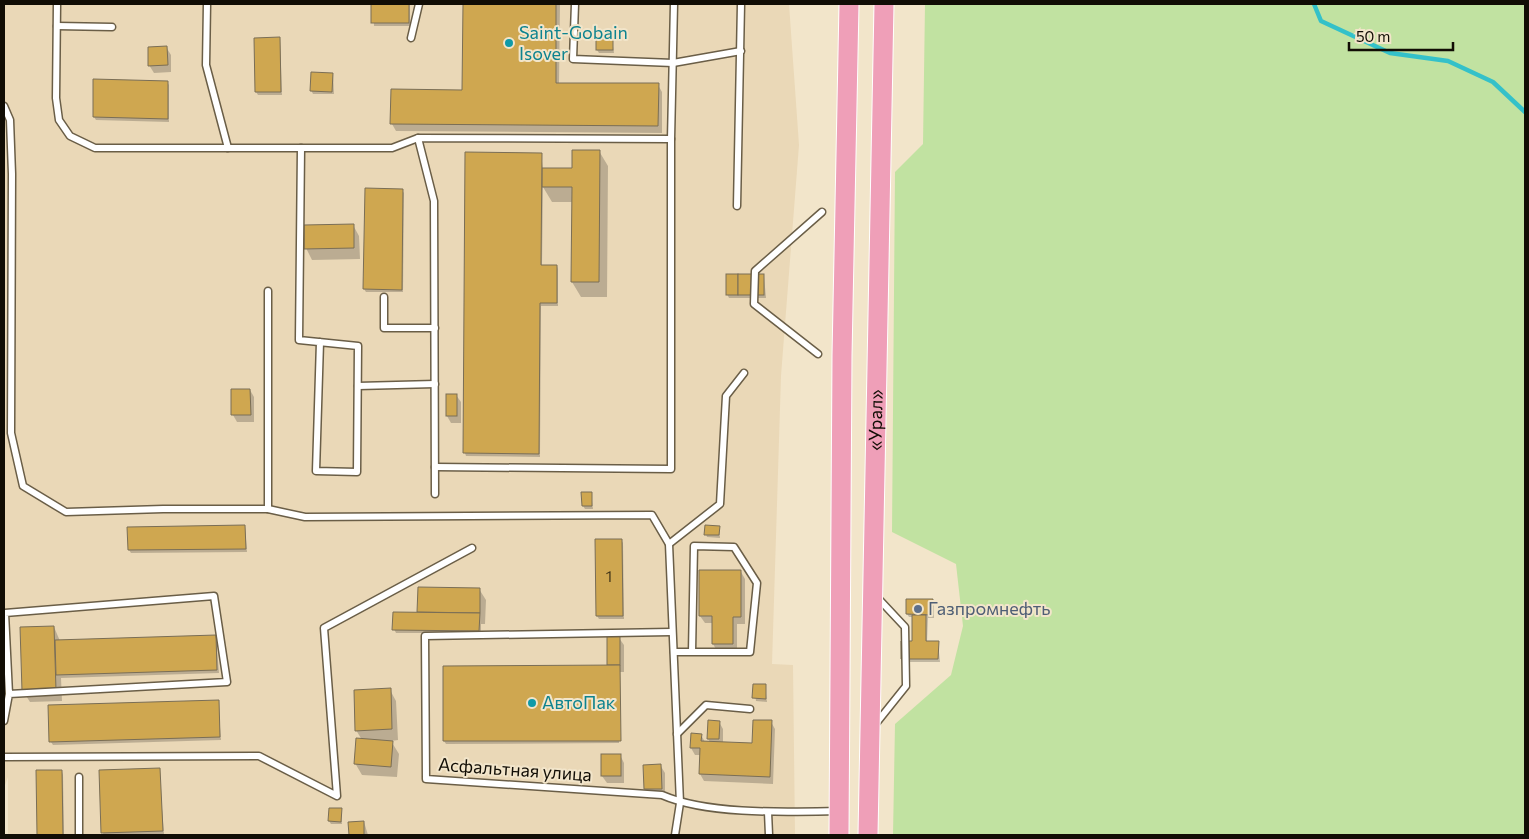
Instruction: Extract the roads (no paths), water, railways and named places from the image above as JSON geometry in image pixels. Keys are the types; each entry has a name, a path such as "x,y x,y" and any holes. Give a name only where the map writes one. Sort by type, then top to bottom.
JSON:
{"main road":[{"name":"«Урал»","path":"840,835 842,366 849,4"},
{"name":"«Урал»","path":"868,835 884,4"}],"lane":[{"path":"57,4 56,98 59,120 70,136 95,148 392,148 418,138 671,139"},
{"path":"208,4 206,65 228,148"},
{"path":"411,38 419,4"},
{"path":"575,4 573,60 673,63 741,51"},
{"path":"435,467 671,469 671,139 674,4"},
{"path":"738,206 741,4"},
{"path":"56,26 112,27"},
{"path":"4,106 10,120 12,174 11,433 23,486 66,512 163,509 268,509 305,517 652,515 670,544 671,632 674,652 680,803 675,835"},
{"path":"418,138 434,202 435,494"},
{"path":"301,148 299,340 320,342 358,346 357,472 316,471 320,342"},
{"path":"818,354 754,304 755,271 822,212"},
{"path":"268,290 268,509"},
{"path":"384,297 384,328 435,328"},
{"path":"670,544 720,504 726,396 744,373"},
{"path":"358,386 435,384"},
{"path":"674,652 692,652 750,652 757,583 734,547 694,546 692,652"},
{"path":"4,756 259,756 336,796 324,628 472,548"},
{"path":"870,731 906,686 905,626 872,591"},
{"path":"4,721 9,694 5,613 214,596 227,682 9,694"},
{"name":"Асфальтная улица","path":"671,632 425,636 426,779 662,795 680,803 768,812 840,811"},
{"path":"677,734 706,705 750,709"},
{"path":"79,777 79,835"},
{"path":"768,812 769,835"}],"waterway":[{"path":"1314,4 1321,21 1390,53 1448,61 1493,82 1525,112"}],"place":[{"name":"Saint-Gobain Isover","path":"509,43"},
{"name":"Газпромнефть","path":"918,609"},
{"name":"АвтоПак","path":"532,703"}]}
